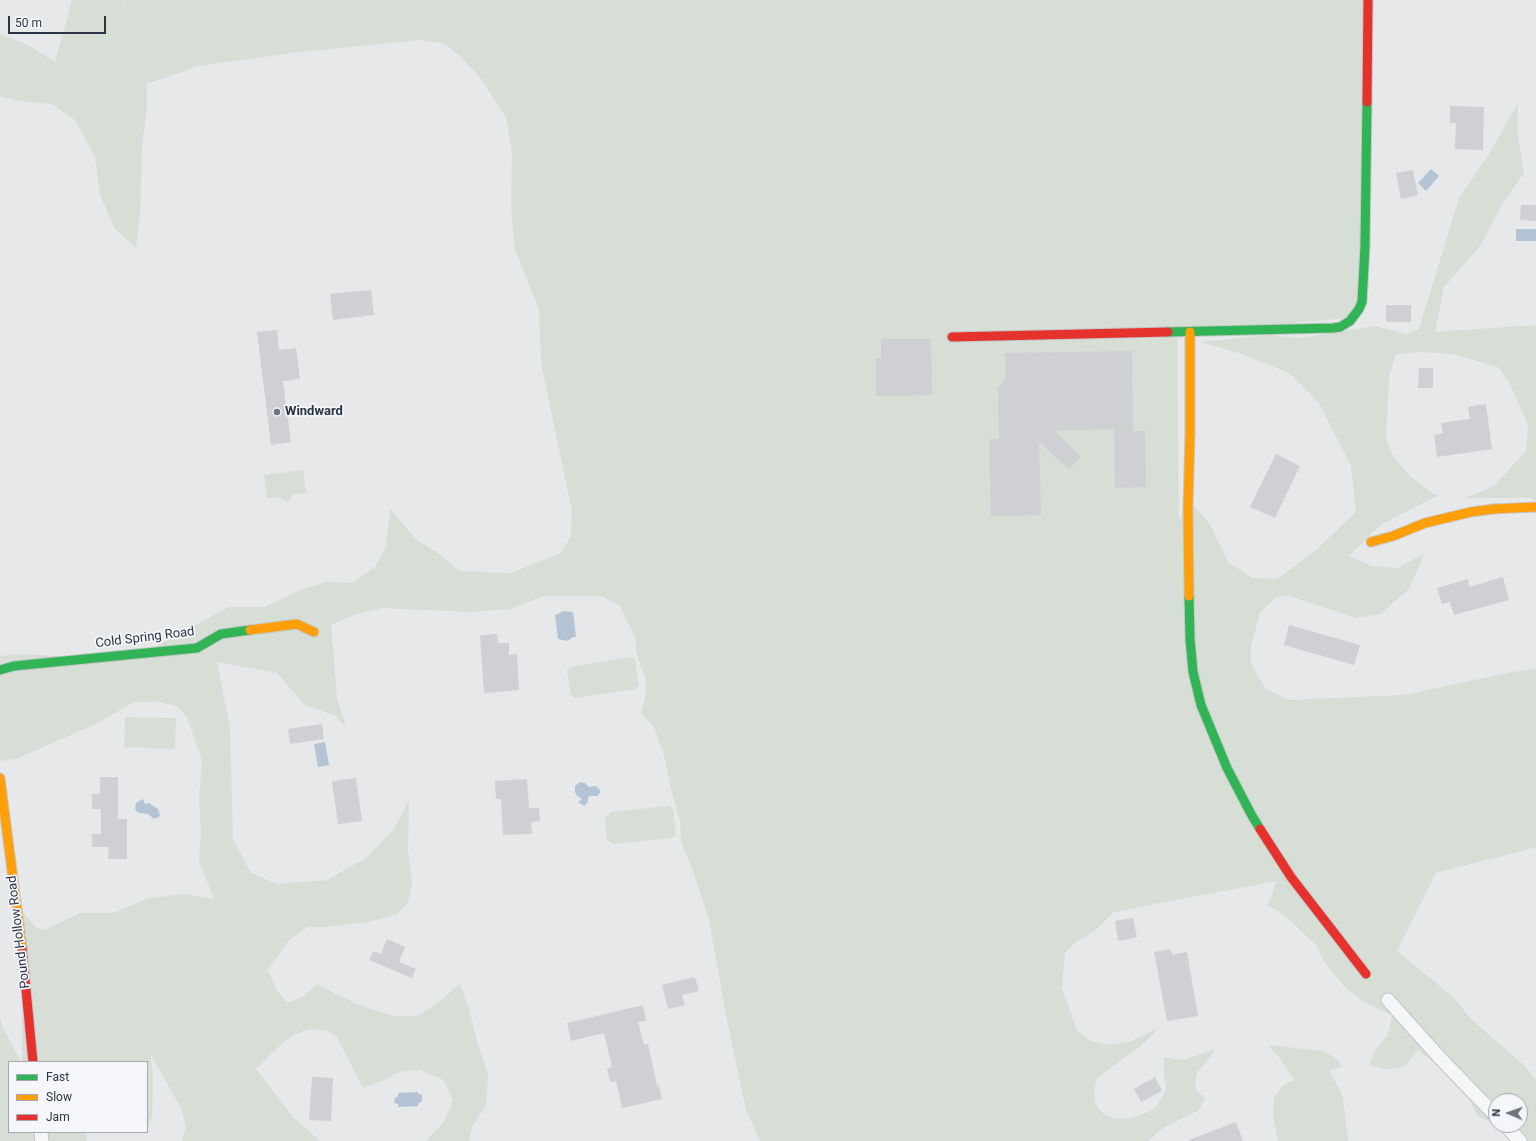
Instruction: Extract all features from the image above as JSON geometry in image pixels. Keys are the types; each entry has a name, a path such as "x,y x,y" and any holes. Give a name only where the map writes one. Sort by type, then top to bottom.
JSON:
{"street":[{"path":"952,337 1333,328 1340,327 1350,321 1359,310 1362,302 1365,246 1368,0"},
{"path":"1190,332 1188,507 1190,639 1193,672 1201,705 1227,768 1251,814 1291,877 1366,974"},
{"path":"1371,542 1393,536 1425,523 1471,512 1492,509 1536,507"},
{"name":"Cold Spring Road","path":"0,670 14,666 197,648 221,634 297,624 314,632"},
{"name":"Pound Hollow Road","path":"0,778 20,929 33,1061"},
{"path":"1388,1000 1488,1108"},
{"path":"1512,1133 1520,1141"}],"shaded area":[{"path":"72,0 122,0 125,4 124,0 1366,0 1360,297 1348,318 1177,333 1179,522 1187,498 1210,524 1228,562 1252,578 1277,579 1315,551 1356,512 1351,466 1319,403 1289,373 1239,353 1200,342 1269,335 1300,338 1375,326 1407,334 1419,329 1459,198 1489,154 1518,103 1517,130 1524,173 1503,203 1480,246 1444,287 1435,332 1536,325 1536,501 1531,498 1464,498 1493,487 1526,451 1528,425 1510,384 1498,367 1453,354 1421,352 1396,354 1389,376 1386,440 1395,459 1411,477 1437,496 1380,525 1349,556 1372,566 1398,568 1425,553 1409,589 1380,614 1356,618 1289,596 1276,597 1260,613 1251,646 1251,664 1265,688 1289,700 1404,695 1512,672 1536,669 1536,847 1436,873 1397,951 1453,997 1470,1018 1526,1067 1536,1080 1536,1141 1515,1141 1506,1133 1528,1133 1528,1093 1488,1093 1488,1121 1479,1117 1469,1100 1439,1067 1418,1050 1408,1063 1399,1068 1386,1069 1369,1065 1375,1051 1388,1035 1392,1015 1364,1002 1344,986 1325,963 1316,945 1284,915 1267,905 1276,881 1114,912 1096,930 1076,942 1065,953 1062,988 1077,1031 1091,1041 1110,1045 1129,1042 1159,1028 1143,1044 1097,1078 1094,1090 1095,1103 1101,1112 1116,1119 1132,1118 1153,1110 1163,1097 1166,1087 1164,1057 1183,1060 1216,1049 1197,1073 1195,1083 1197,1091 1205,1098 1199,1110 1163,1128 1150,1139 1151,1141 760,1141 746,1110 727,1020 709,920 692,868 681,842 680,821 671,789 664,755 654,727 641,713 645,698 646,680 637,655 635,636 619,605 601,596 543,596 510,609 470,612 382,608 354,615 331,625 337,698 346,727 336,716 305,705 277,673 217,662 230,728 233,839 251,873 277,884 327,880 366,858 394,829 409,800 408,851 412,883 408,903 396,915 368,922 326,927 308,927 289,940 268,970 277,991 288,1003 304,996 317,984 364,1007 395,1016 417,1016 435,1005 460,984 469,1009 488,1075 486,1105 472,1127 469,1141 426,1141 444,1122 453,1101 444,1080 420,1070 402,1071 380,1082 363,1088 337,1037 326,1030 309,1029 293,1035 256,1069 293,1117 320,1141 182,1141 186,1126 181,1108 150,1053 153,1075 152,1115 148,1128 148,1061 22,1061 22,911 36,928 45,930 80,913 114,913 148,898 185,894 214,899 199,861 201,833 199,797 202,761 187,717 177,706 153,701 132,703 98,723 16,759 0,761 0,656 19,654 130,660 229,607 264,607 301,590 326,582 352,583 375,567 386,547 390,509 416,539 441,555 459,571 511,573 561,553 571,536 572,511 541,363 539,309 515,250 511,206 512,153 506,117 479,76 460,56 443,43 420,40 300,52 198,66 147,84 147,109 142,146 140,212 136,248 115,229 100,195 95,157 75,120 52,104 18,101 0,96 0,34 26,44 55,62"},
{"path":"303,470 306,493 292,495 290,500 287,502 282,500 280,497 267,498 264,475"},
{"path":"631,657 635,660 639,685 636,689 575,698 571,695 567,671 570,667"},
{"path":"125,717 176,718 175,749 124,747"},
{"path":"669,806 673,809 676,835 672,838 613,844 607,840 605,819 611,812"},
{"path":"0,1016 2,1026 20,1061 8,1061 8,1133 87,1133 87,1141 0,1141"},
{"path":"1268,1045 1323,1051 1335,1058 1343,1066 1329,1071 1343,1098 1348,1141 1278,1141 1273,1115 1274,1098 1282,1086 1294,1080 1280,1058"}],"water":[{"path":"1431,169 1439,176 1426,191 1418,183"},
{"path":"1516,229 1536,229 1536,241 1516,241"},
{"path":"563,611 573,612 576,637 573,637 568,641 558,639 555,615"},
{"path":"325,742 329,765 318,767 314,744"},
{"path":"580,782 585,783 589,787 596,786 600,790 600,793 597,796 589,796 587,803 584,806 578,802 581,798 577,796 575,792 575,786"},
{"path":"143,799 145,804 149,803 158,809 160,815 159,817 154,819 148,814 136,811 136,803"},
{"path":"418,1092 418,1094 422,1095 422,1101 418,1104 418,1106 398,1107 398,1104 394,1102 395,1098 398,1096 398,1093"}],"building":[{"path":"1450,106 1484,107 1483,150 1455,149 1456,123 1450,123"},
{"path":"1413,170 1418,195 1401,199 1396,173"},
{"path":"1521,205 1536,205 1536,221 1520,220"},
{"path":"371,290 374,315 333,320 330,294"},
{"path":"1386,305 1411,305 1411,322 1386,322"},
{"name":"Windward","path":"277,330 279,350 296,348 300,379 283,381 291,442 271,445 257,332"},
{"path":"881,339 931,339 932,395 876,396 876,358 881,358"},
{"path":"1132,351 1133,431 1145,431 1146,487 1115,488 1114,429 1054,431 1081,456 1069,469 1039,442 1041,515 991,516 989,439 999,439 998,388 1005,380 1005,353"},
{"path":"1419,368 1433,368 1433,388 1418,388"},
{"path":"1486,404 1492,449 1437,457 1434,435 1443,433 1441,423 1470,419 1468,407"},
{"path":"1276,454 1300,466 1275,518 1250,507"},
{"path":"1503,577 1509,600 1454,615 1450,602 1442,604 1437,588 1468,579 1469,587"},
{"path":"1289,625 1360,645 1354,665 1284,645"},
{"path":"497,634 498,643 509,643 509,655 517,654 519,690 484,693 480,635"},
{"path":"322,724 324,739 290,744 288,729"},
{"path":"100,777 118,777 118,819 127,819 127,859 108,859 109,847 92,847 92,834 101,834 101,809 92,809 92,794 100,794"},
{"path":"356,778 362,821 338,824 332,781"},
{"path":"527,779 529,808 539,808 540,821 531,822 532,834 503,835 501,799 496,799 495,781"},
{"path":"1133,918 1137,937 1118,941 1115,921"},
{"path":"387,939 405,947 399,962 416,969 412,978 369,960 373,951 381,954"},
{"path":"1171,949 1172,955 1187,952 1198,1016 1167,1021 1154,952"},
{"path":"695,977 699,991 682,995 685,1005 668,1009 662,985"},
{"path":"643,1005 646,1021 638,1022 644,1045 648,1044 657,1085 659,1085 662,1099 622,1108 616,1081 610,1082 607,1068 612,1067 604,1033 571,1041 567,1023"},
{"path":"312,1077 333,1078 331,1121 309,1120"},
{"path":"1155,1077 1162,1091 1141,1102 1134,1089"},
{"path":"1236,1122 1243,1141 1189,1141 1189,1140"}],"traffic: fast":[{"path":"1168,332 1333,328 1340,327 1350,321 1359,309 1362,302 1365,246 1367,102"},
{"path":"1189,596 1190,639 1193,672 1201,705 1227,768 1260,829"},
{"path":"0,670 14,666 197,648 221,634 250,630"}],"traffic: slow":[{"path":"1189,596 1188,507 1190,332"},
{"path":"1371,542 1393,536 1425,523 1471,512 1493,509 1536,507"},
{"path":"250,630 297,624 314,632"},
{"path":"0,778 22,948"}],"traffic: jam":[{"path":"1367,102 1368,0"},
{"path":"952,337 1168,332"},
{"path":"1260,829 1291,877 1366,974"},
{"path":"22,948 33,1061"}],"place":[{"name":"Windward","path":"277,412"}]}
